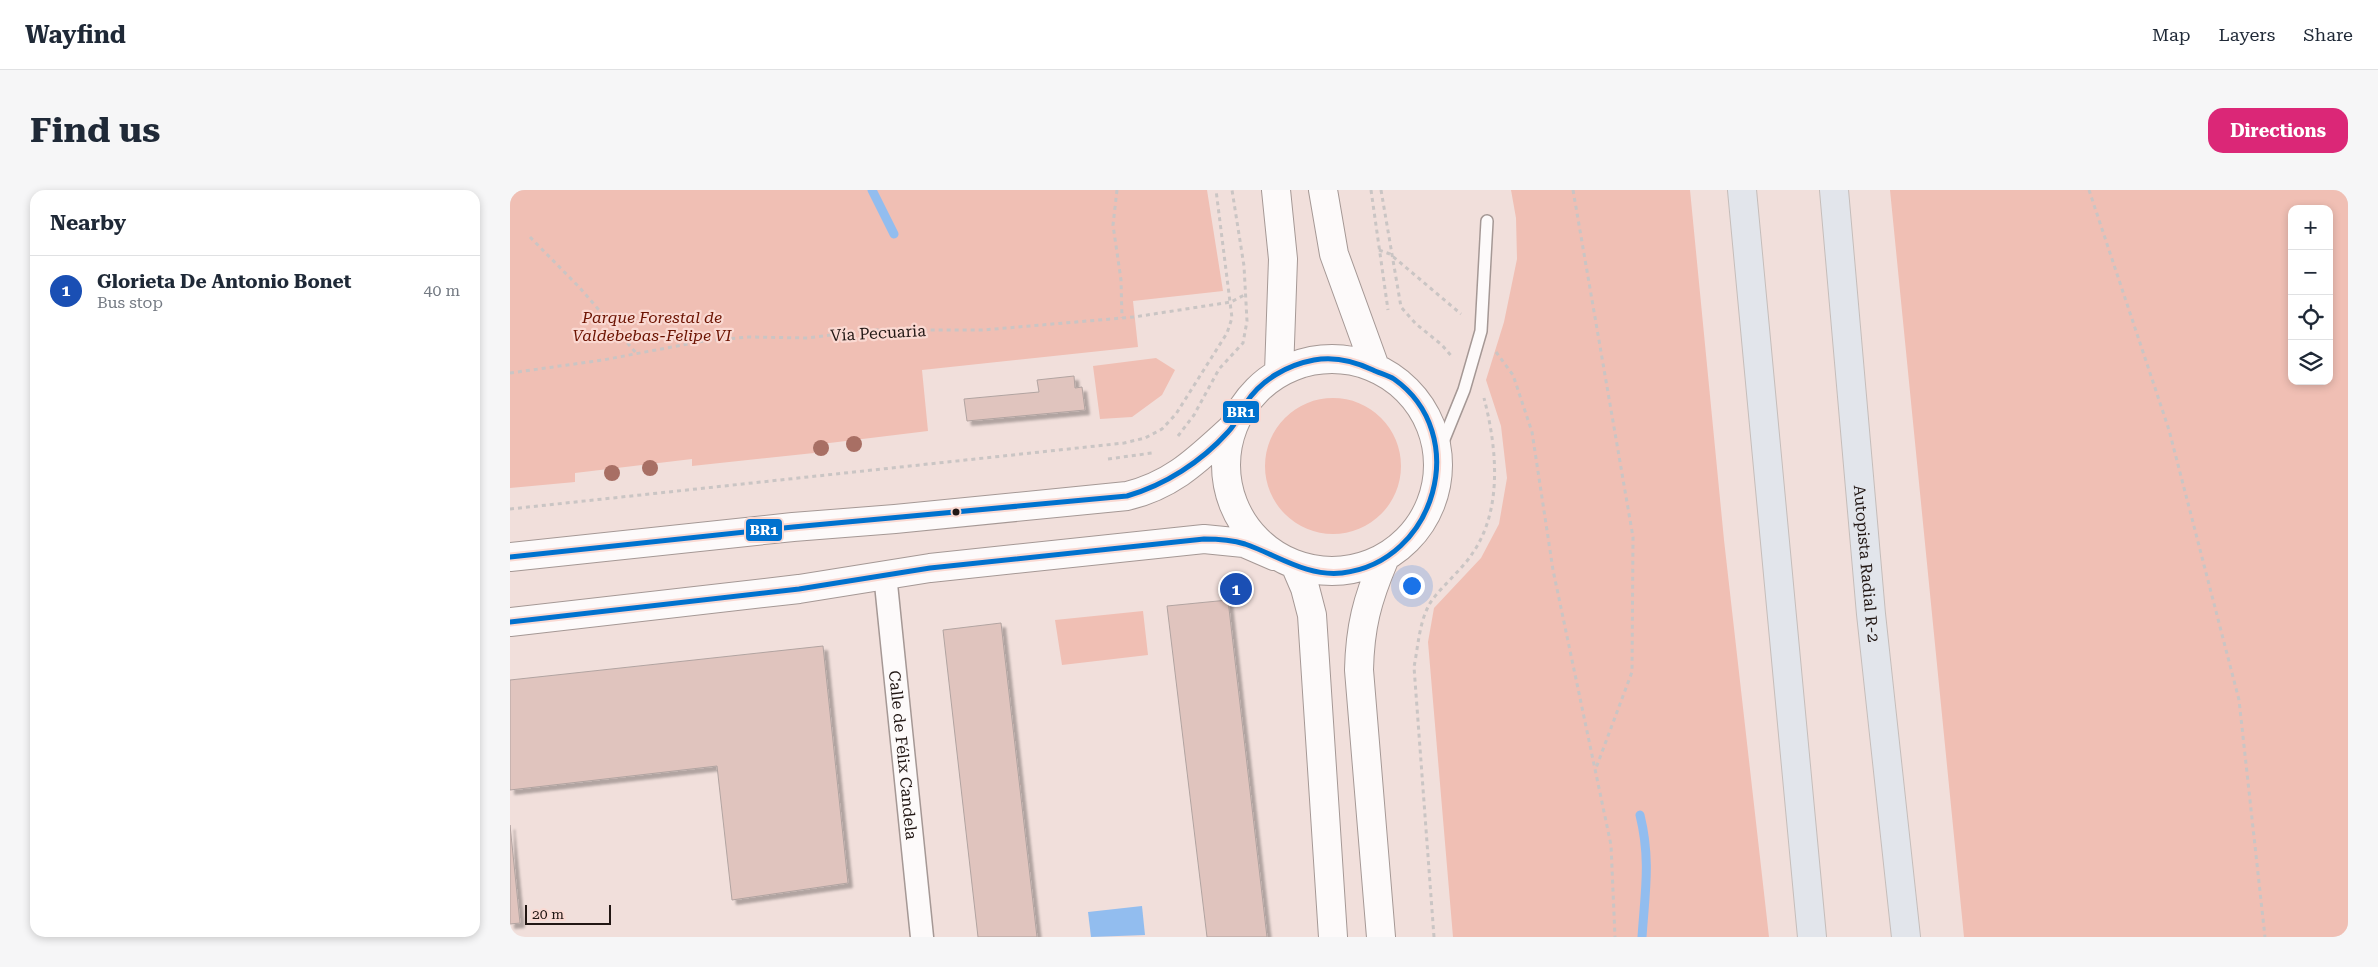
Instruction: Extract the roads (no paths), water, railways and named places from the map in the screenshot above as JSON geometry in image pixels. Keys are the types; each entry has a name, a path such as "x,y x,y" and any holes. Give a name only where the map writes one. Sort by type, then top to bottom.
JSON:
{"highway":[{"path":"1742,190 1812,937"},
{"name":"Autopista Radial R-2","path":"1834,190 1871,614 1906,937"}],"street":[{"path":"1276,190 1283,259 1279,372"},
{"path":"1323,190 1334,254 1375,367"},
{"path":"510,557 793,527 1127,496 1159,486 1186,470 1230,430 1253,393 1279,372 1318,360 1343,359 1375,367 1398,381 1417,400 1430,423 1438,454 1437,485 1427,515 1408,541 1384,560 1356,571 1326,573 1285,561 1244,543 1204,539 885,574 799,589 510,622"},
{"path":"1230,430 1226,468 1234,504 1251,532 1285,561 1306,588 1312,615 1333,937"},
{"path":"1381,937 1359,670 1360,635 1365,612 1371,591 1384,560"},
{"name":"Calle de Félix Candela","path":"885,574 922,937"}],"lane":[{"path":"1438,454 1469,376 1481,331 1487,221"}],"water":[{"path":"1142,906 1145,935 1091,937 1088,912"}],"waterway":[{"path":"872,190 894,234"},
{"path":"1640,815 1646,862 1642,937"}],"place":[{"name":"Glorieta De Antonio Bonet","path":"1236,589"}],"park label":[{"name":"Parque Forestal de Valdebebas-Felipe VI","path":"652,326"}]}
